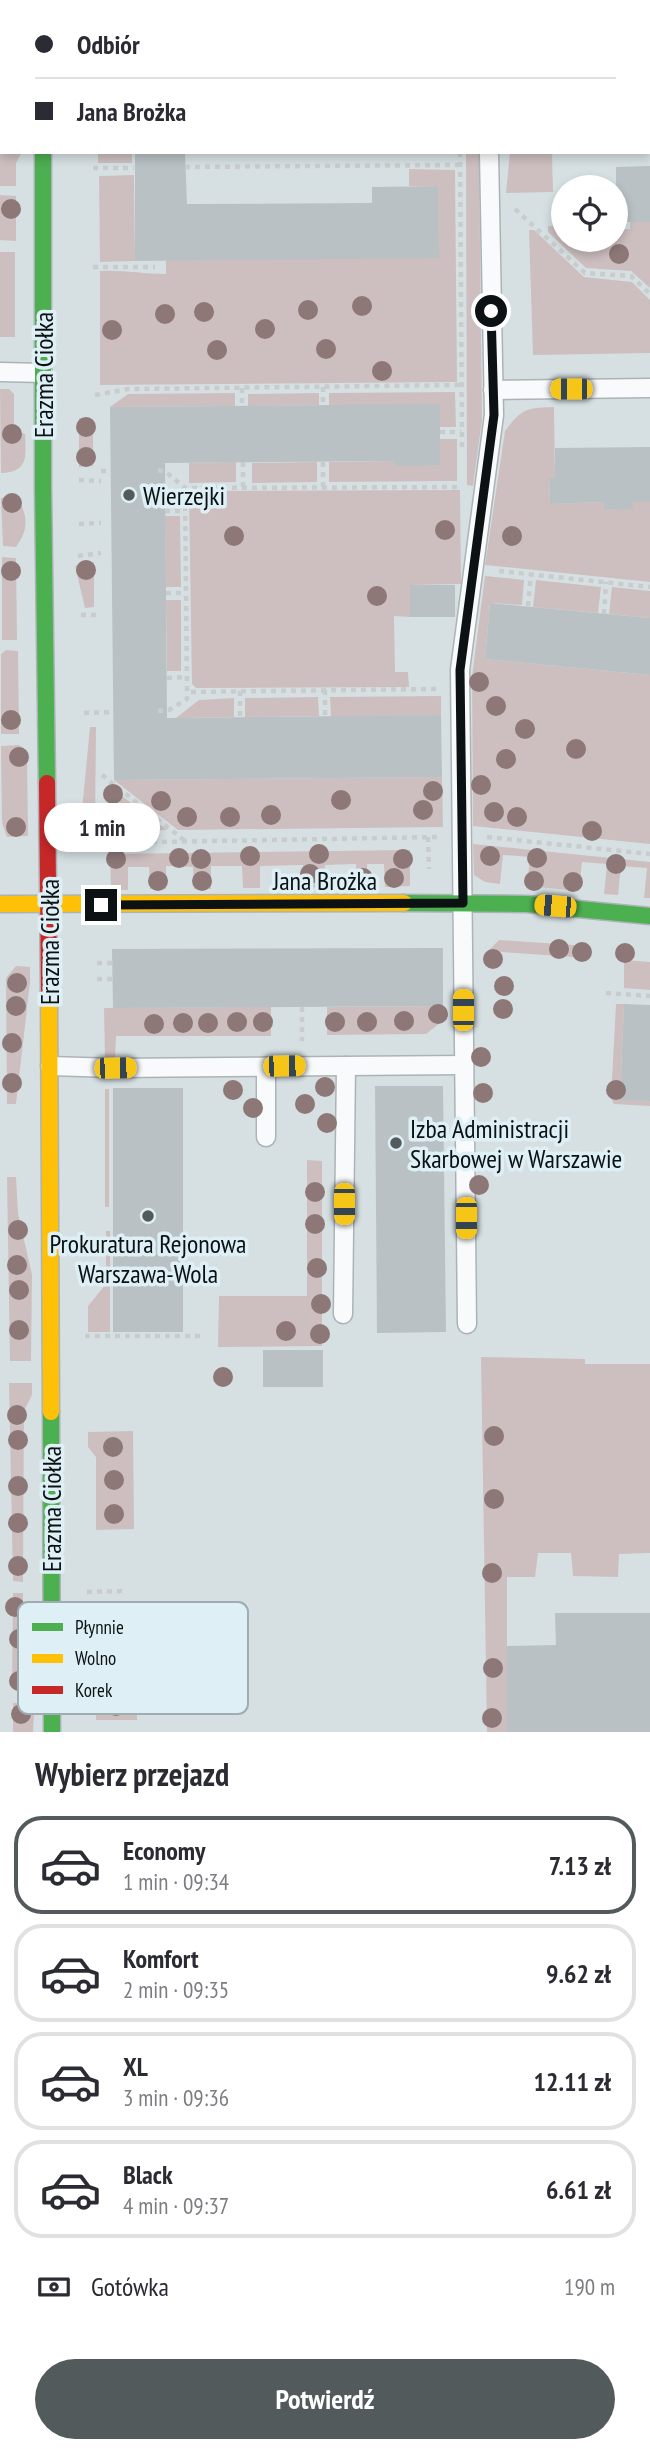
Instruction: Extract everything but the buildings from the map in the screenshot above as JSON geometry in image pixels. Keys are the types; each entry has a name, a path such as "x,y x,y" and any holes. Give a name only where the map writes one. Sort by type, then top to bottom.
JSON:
{"street":[{"name":"Erazma Ciołka","path":"43,154 52,1602"},
{"name":"Jana Brożka","path":"0,904 527,904 650,915"},
{"name":"Erazma Ciołka","path":"52,1714 52,1732"}],"lane":[{"path":"467,1324 460,670 494,415 489,154"},
{"path":"0,372 43,373"},
{"path":"492,390 650,388"},
{"path":"50,1066 464,1065"},
{"path":"343,1314 346,1066"},
{"path":"266,1067 266,1137"}],"path":[{"path":"460,154 462,460"},
{"path":"185,167 459,165"},
{"path":"93,168 134,168"},
{"path":"510,204 585,273 631,276 650,294"},
{"path":"93,267 155,267"},
{"path":"95,395 128,389 461,385"},
{"path":"323,387 323,405"},
{"path":"242,388 242,406"},
{"path":"440,432 461,432"},
{"path":"323,461 323,487"},
{"path":"243,462 243,487"},
{"path":"158,470 166,472 185,488 462,487"},
{"path":"101,471 111,471"},
{"path":"462,473 463,498"},
{"path":"71,480 101,481"},
{"path":"158,710 169,710 187,699 185,488"},
{"path":"165,511 185,510"},
{"path":"71,524 101,523"},
{"path":"71,557 101,552"},
{"path":"473,568 650,587"},
{"path":"528,606 531,574"},
{"path":"604,614 606,582"},
{"path":"166,593 186,593"},
{"path":"81,615 102,615"},
{"path":"167,678 187,677"},
{"path":"325,690 325,716"},
{"path":"187,691 460,690"},
{"path":"240,691 240,717"},
{"path":"84,713 113,712"},
{"path":"102,775 186,842"},
{"path":"103,843 462,835 650,854"},
{"path":"97,963 112,963"},
{"path":"97,979 112,979"},
{"path":"606,993 650,996"},
{"path":"302,1007 302,1021"},
{"path":"79,1335 203,1336"},
{"path":"83,1592 125,1591"}],"shaded area":[{"path":"0,154 21,154 16,163 16,186 0,186"},
{"path":"98,154 132,154 132,163 98,163"},
{"path":"466,154 479,154 482,420 473,486 467,485"},
{"path":"510,154 552,154 551,192 506,193"},
{"path":"409,169 455,170 457,382 100,385 100,271 166,274 166,260 438,186 409,186"},
{"path":"134,175 135,261 100,262 99,176"},
{"path":"0,195 16,196 16,241 0,240"},
{"path":"630,222 650,222 650,288 631,271 586,268 569,252 628,252"},
{"path":"529,230 534,230 551,246 551,252 557,252 584,277 632,282 650,300 650,353 533,355"},
{"path":"0,252 15,252 15,337 0,337"},
{"path":"0,389 9,389 14,394 14,430 25,434 26,449 24,461 17,470 1,473"},
{"path":"455,392 456,427 440,427 440,405 329,405 329,393"},
{"path":"235,393 235,406 110,407 128,394"},
{"path":"319,393 319,405 248,406 248,394"},
{"path":"554,407 555,478 549,478 550,504 604,502 604,510 632,508 632,502 650,502 650,582 485,565 505,431 526,411"},
{"path":"79,418 93,419 93,466 79,467"},
{"path":"440,439 457,439 457,481 329,482 329,462 395,461 440,465"},
{"path":"236,462 236,482 189,483 189,463"},
{"path":"317,462 317,482 252,483 252,463"},
{"path":"460,490 461,584 410,585 410,617 394,616 395,672 408,672 409,687 196,688 192,684 189,496 192,491"},
{"path":"1,498 18,498 24,511 25,528 16,547 3,546"},
{"path":"165,516 180,516 181,587 166,587"},
{"path":"2,557 16,558 17,640 2,640"},
{"path":"94,562 94,607 85,608 75,566"},
{"path":"485,576 524,580 522,605 490,603 485,659 650,675 650,844 473,826 472,677"},
{"path":"536,580 601,587 598,613 533,607"},
{"path":"612,587 650,591 650,618 609,614"},
{"path":"166,600 181,600 181,671 167,671"},
{"path":"6,650 18,651 19,734 1,734 1,654"},
{"path":"441,696 441,715 331,717 330,697"},
{"path":"318,697 319,716 245,717 245,698"},
{"path":"234,698 234,717 176,718 199,700"},
{"path":"90,727 96,727 95,831 80,831"},
{"path":"19,745 27,751 28,836 7,837 2,823 1,746"},
{"path":"442,777 443,827 178,830 114,780"},
{"path":"110,787 167,830 112,831"},
{"path":"473,844 650,862 650,898 644,898 647,868 621,866 618,895 604,894 607,864 582,862 579,891 527,886 530,857 503,855 500,884 485,882 474,875"},
{"path":"410,850 410,886 385,887 384,864 367,864 367,887 357,887 356,864 325,865 325,887 304,888 303,865 260,866 260,888 243,888 242,866 211,866 211,889 194,889 193,867 166,866 166,889 150,889 149,867 128,867 128,890 111,890 110,854"},
{"path":"499,940 588,946 588,958 488,951"},
{"path":"624,960 650,962 650,990 624,988"},
{"path":"16,966 30,967 30,982 16,1104 7,1104 6,978"},
{"path":"616,1004 624,1004 620,1099 650,1101 650,1106 614,1104 611,1098"},
{"path":"443,1006 440,1023 426,1034 327,1035 327,1007"},
{"path":"271,1007 271,1036 116,1036 115,1060 105,1060 104,1008"},
{"path":"105,1089 109,1089 109,1207 105,1207"},
{"path":"307,1160 322,1161 322,1346 218,1347 219,1296 307,1296"},
{"path":"7,1177 16,1177 18,1213 32,1275 31,1361 10,1361"},
{"path":"106,1231 110,1231 110,1332 88,1332 88,1306 106,1284"},
{"path":"481,1357 585,1359 585,1364 650,1364 650,1553 619,1554 618,1577 573,1576 571,1553 538,1553 535,1577 507,1577 507,1732 487,1732"},
{"path":"9,1383 32,1383 32,1395 24,1411 23,1582 13,1581"},
{"path":"133,1431 134,1529 96,1530 96,1457 88,1447 88,1432"},
{"path":"13,1593 23,1593 23,1602 18,1602 18,1691 12,1686"},
{"path":"13,1703 18,1703 18,1714 34,1716 33,1732 13,1732"},
{"path":"96,1714 137,1714 137,1720 96,1720"}],"traffic: fast":[{"path":"43,154 43,487 47,783"},
{"path":"404,903 527,904 650,916"},
{"path":"51,1412 52,1602"},
{"path":"52,1714 52,1732"}],"traffic: slow":[{"path":"0,904 404,903"},
{"path":"49,991 51,1412"}],"traffic: jam":[{"path":"47,783 49,991"}],"place":[{"name":"Wierzejki","path":"129,495"},
{"name":"Izba Administracji Skarbowej w Warszawie","path":"396,1143"},
{"name":"Prokuratura Rejonowa Warszawa-Wola","path":"148,1216"}],"route":[{"path":"101,905 463,903 460,670 494,415 491,311"}]}
